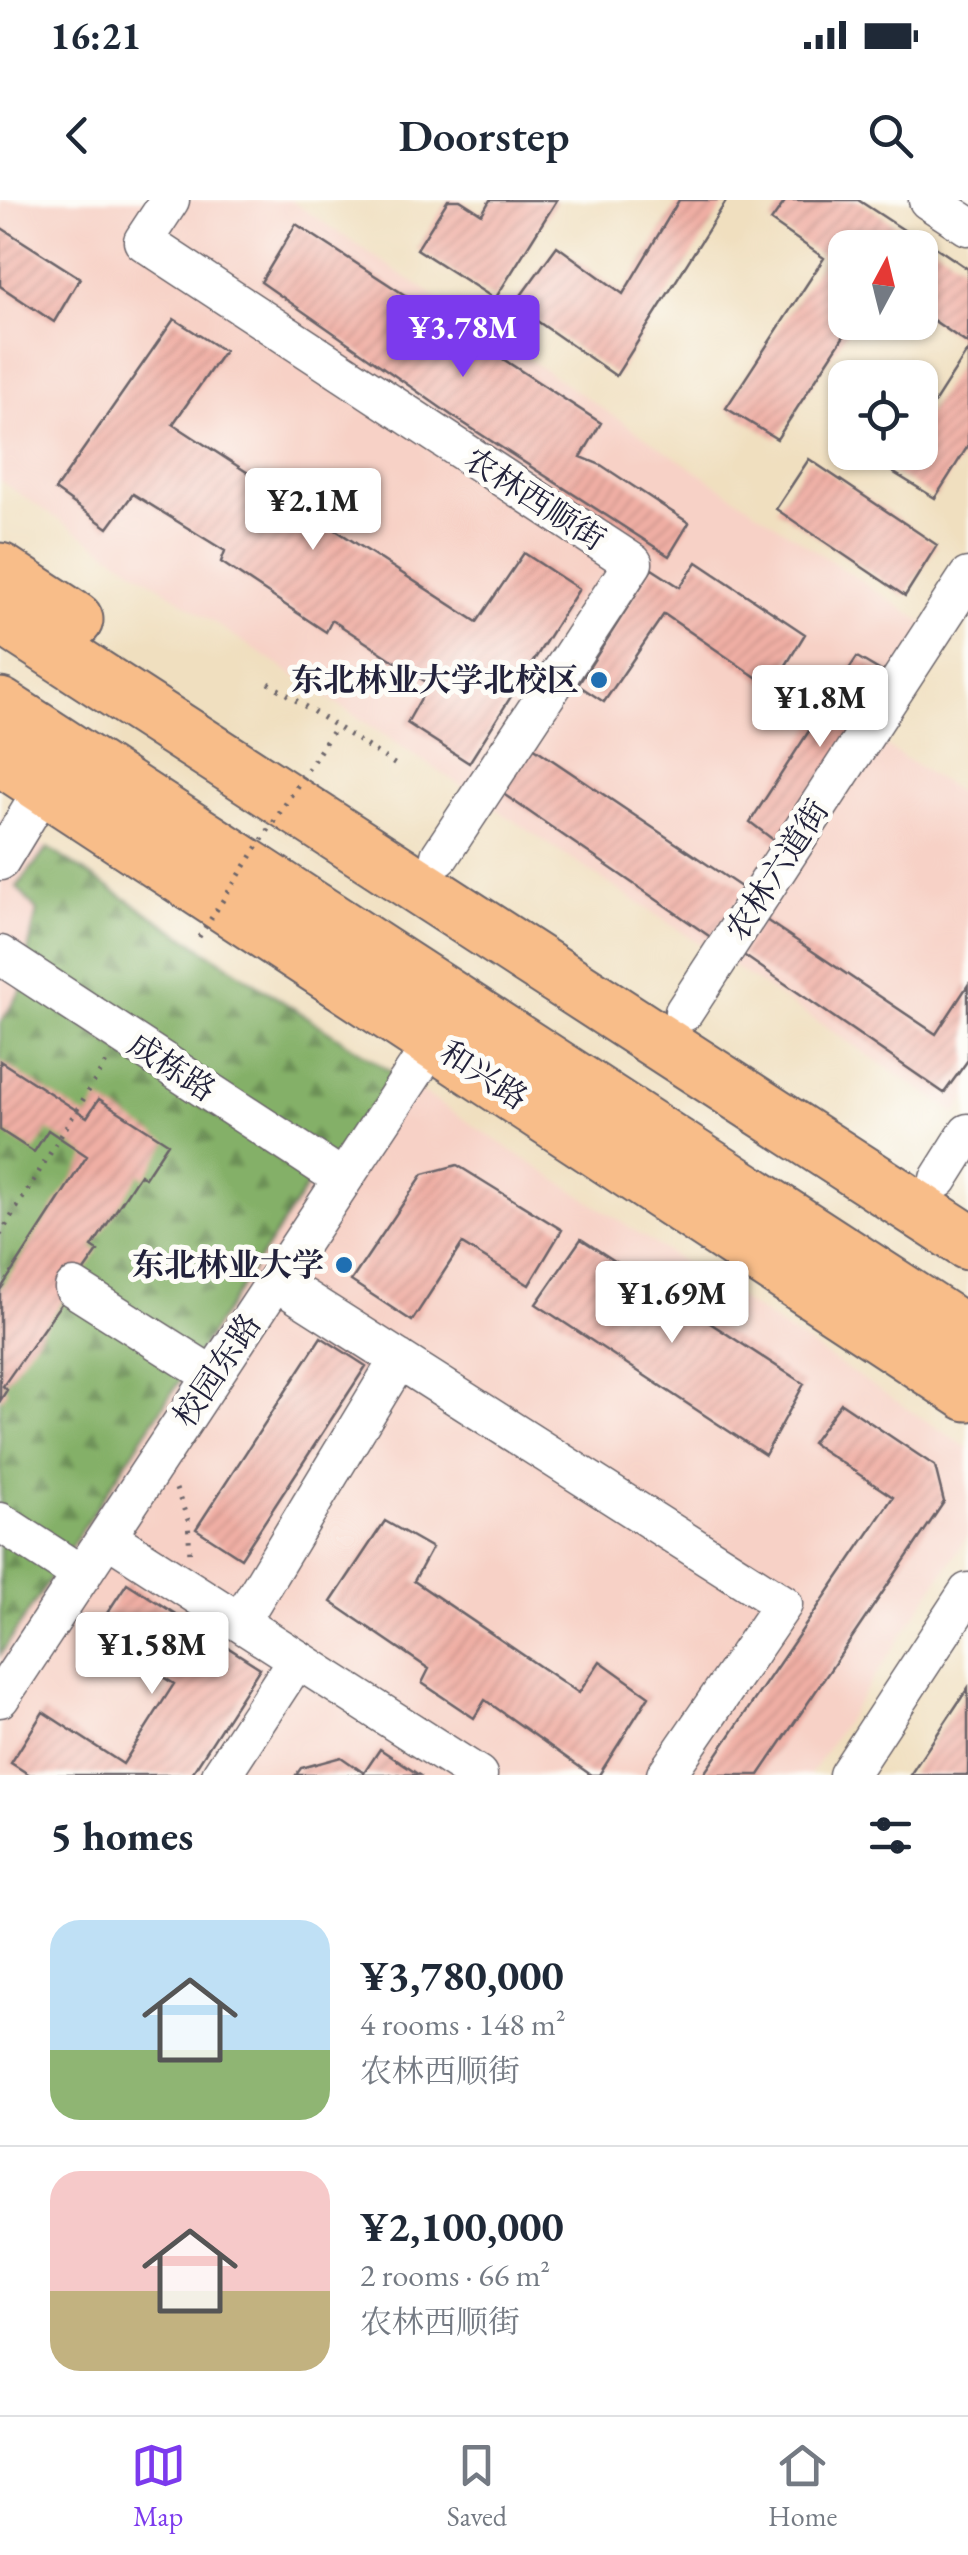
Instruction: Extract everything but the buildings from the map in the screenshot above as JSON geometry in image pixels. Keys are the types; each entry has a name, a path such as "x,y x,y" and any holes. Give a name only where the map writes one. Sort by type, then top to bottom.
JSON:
{"highway":[{"path":"0,571 953,1188"},
{"path":"0,616 968,1242"},
{"path":"0,706 968,1336"},
{"name":"和兴路","path":"0,757 968,1393"}],"street":[{"name":"农林西顺街","path":"170,200 144,242 633,563 440,856"},
{"path":"928,200 968,226"},
{"name":"农林六道街","path":"684,1012 968,577"},
{"path":"0,861 45,787"},
{"name":"成栋路","path":"0,955 344,1179"},
{"name":"校园东路","path":"0,1698 434,1042"},
{"path":"953,1188 968,1132"},
{"path":"276,1281 783,1604 666,1775"},
{"path":"74,1288 213,1376"},
{"path":"240,1622 399,1360"},
{"path":"0,1522 82,1575"},
{"path":"107,1537 478,1775"},
{"path":"848,1775 968,1592"},
{"path":"220,1775 297,1659"}],"path":[{"path":"268,683 399,767"},
{"path":"200,937 336,726"},
{"path":"1,1233 123,1035"},
{"path":"155,1464 175,1488 188,1520 189,1589"}],"shaded area":[{"name":"东北林业大学北校区","path":"0,200 290,200 930,627 863,732 968,798 968,1095 957,1114 0,481"},
{"name":"东北林业大学","path":"0,817 968,1448 968,1535 810,1775 0,1775"}],"green space":[{"path":"48,848 394,1074 335,1161 26,961 37,911 17,887"},
{"path":"24,986 311,1180 0,1655 0,1024"}],"place":[{"name":"东北林业大学北校区","path":"599,680"},
{"name":"东北林业大学","path":"344,1265"}]}
